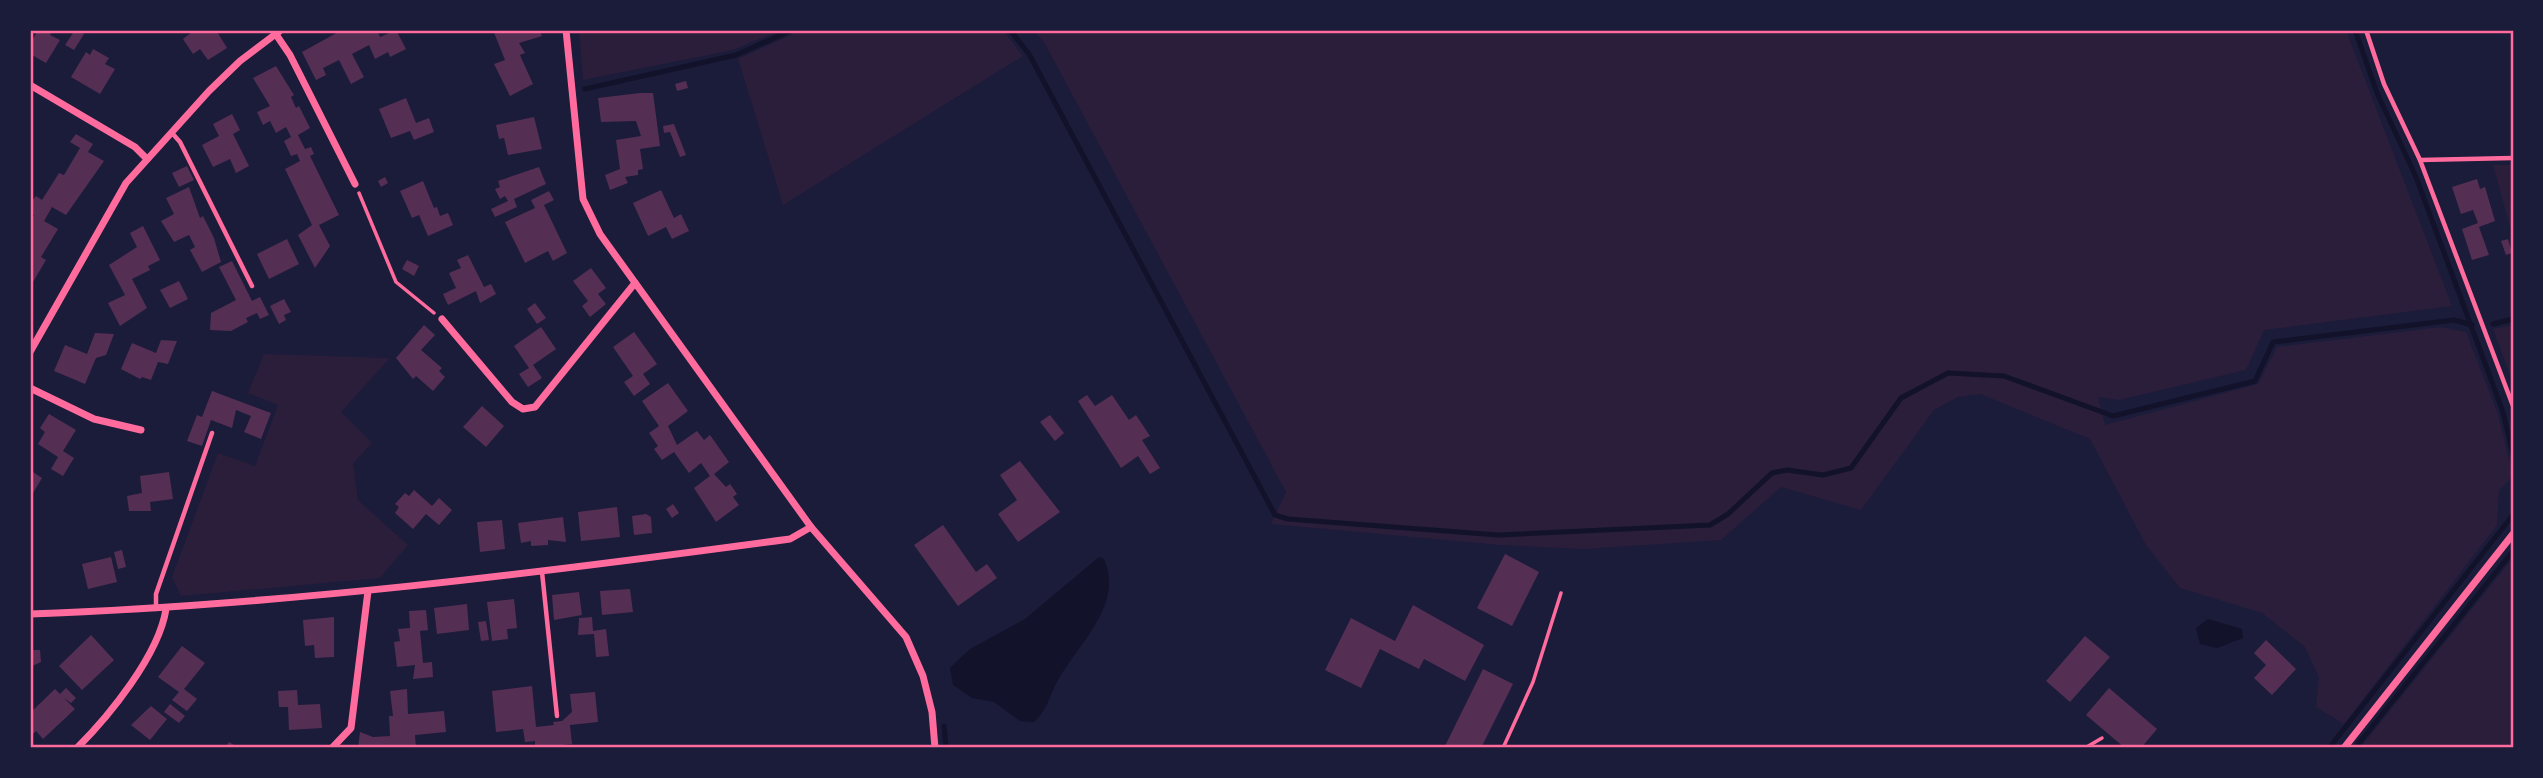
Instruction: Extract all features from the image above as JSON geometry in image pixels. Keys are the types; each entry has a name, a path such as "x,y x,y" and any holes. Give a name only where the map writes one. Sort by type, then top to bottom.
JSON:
{"street":[{"path":"566,30 570,93 583,199 600,234 811,527 906,637 923,676 932,712 935,748"},
{"path":"30,352 125,183 240,61 277,31 355,184"},
{"path":"30,85 135,147 147,159"},
{"path":"442,319 512,402 523,409 535,407 635,282"},
{"path":"30,388 94,419 141,430"},
{"path":"30,614 166,609 541,572 790,539 811,527"},
{"path":"2343,748 2513,534"},
{"path":"332,748 351,728 368,590"},
{"path":"77,748 105,720 123,696 164,624 166,609"}],"lane":[{"path":"2366,30 2384,85 2420,160 2513,406"},
{"path":"172,133 180,142 252,286"},
{"path":"2420,160 2513,159"},
{"path":"156,609 156,594 212,433"},
{"path":"541,572 557,716"}],"path":[{"path":"355,184 396,282 442,319"},
{"path":"1503,748 1533,682 1561,593"},
{"path":"2085,748 2102,738"}],"shaded area":[{"path":"579,30 781,30 733,50 583,80"},
{"path":"801,30 1003,30 1023,56 783,205 738,59"},
{"path":"1034,30 2346,30 2452,306 2264,330 2246,370 2119,400 2098,397 2105,425 2258,384 2277,347 2440,327 2466,332 2498,414 2513,476 2499,490 2497,525 2344,724 2316,707 2319,677 2305,647 2262,613 2180,588 2146,545 2090,439 1980,394 1958,397 1934,410 1861,510 1781,487 1721,540 1584,549 1500,545 1271,524 1286,492 1045,44"},
{"path":"2493,165 2513,165 2513,238"},
{"path":"2513,325 2513,383 2493,329"},
{"path":"264,354 390,358 341,412 372,443 353,464 358,500 408,545 380,578 181,596 172,577 218,453 255,466 278,405 248,393"},
{"path":"1099,557 1104,559 1109,576 1104,607 1058,680 1042,713 1034,722 1020,721 994,702 972,698 953,685 950,668 970,649 1025,619"},
{"path":"2513,558 2513,748 2360,748"},
{"path":"2208,619 2242,629 2243,638 2217,648 2200,644 2196,628"}],"building":[{"path":"38,30 50,30 50,35 60,40 46,63 30,54 30,44"},
{"path":"75,30 84,34 74,50 65,45"},
{"path":"191,30 216,30 227,48 208,60 200,49 193,54 183,39"},
{"path":"342,30 377,30 380,37 396,30 406,49 390,57 388,52 375,59 369,45 352,54 364,77 351,84 339,60 323,68 326,75 316,80 302,52"},
{"path":"493,30 534,30 542,36 519,43 525,53 520,55 533,84 510,96 494,64 505,60"},
{"path":"93,49 109,58 105,64 115,69 100,94 71,77 86,52 90,55"},
{"path":"276,66 294,95 291,97 296,108 299,106 310,128 298,135 305,149 311,147 314,154 310,156 339,215 319,225 330,246 315,268 298,235 312,225 285,169 300,161 297,154 291,156 284,141 291,137 286,127 276,133 270,121 263,125 257,112 270,106 253,78"},
{"path":"686,81 688,88 677,91 675,84"},
{"path":"653,93 660,146 640,149 643,169 638,170 638,175 625,177 628,183 610,190 605,175 620,169 616,140 641,136 636,121 601,122 598,98"},
{"path":"406,98 416,123 429,118 434,132 414,140 410,131 391,138 379,109"},
{"path":"232,114 240,130 233,134 249,166 236,173 230,159 213,167 202,145 219,136 213,124"},
{"path":"534,117 542,149 508,155 504,138 499,139 496,125"},
{"path":"674,124 686,155 680,157 670,132 664,133 663,126"},
{"path":"76,134 93,144 88,152 104,161 66,215 52,207 44,221 58,229 41,257 46,260 30,287 30,222 34,215 30,213 30,203 36,196 42,200 59,173 64,175 80,148 70,142"},
{"path":"187,166 194,180 179,187 172,173"},
{"path":"539,167 546,184 514,199 517,207 495,217 491,209 508,201 505,196 500,199 495,189 500,187 498,181"},
{"path":"385,177 388,183 381,187 378,181"},
{"path":"2477,179 2480,189 2485,187 2495,221 2479,227 2489,255 2472,260 2462,229 2478,223 2473,210 2461,214 2452,187"},
{"path":"423,181 434,208 437,207 440,216 448,213 453,225 428,236 419,215 412,218 400,191"},
{"path":"189,187 200,218 203,216 214,238 221,262 202,272 190,250 195,247 189,235 174,242 161,221 174,214 166,198"},
{"path":"661,190 674,218 681,214 689,231 672,239 666,227 648,236 633,203"},
{"path":"549,191 554,200 544,205 567,253 553,261 548,251 525,263 505,222 535,208 531,200"},
{"path":"143,226 160,260 148,266 150,270 132,279 147,308 120,326 108,303 125,295 109,265 137,247 130,233"},
{"path":"287,239 299,264 269,279 257,254"},
{"path":"2508,239 2512,253 2506,255 2501,241"},
{"path":"468,255 484,287 491,284 496,294 480,303 476,291 448,305 443,294 456,288 449,273 461,268 457,260"},
{"path":"407,260 419,266 414,276 402,269"},
{"path":"232,261 252,301 260,297 269,315 260,319 257,313 246,318 248,322 231,331 210,330 211,313 236,300 219,267"},
{"path":"591,268 606,288 598,294 606,304 590,317 582,306 588,301 573,281"},
{"path":"179,281 188,299 170,308 160,290"},
{"path":"284,299 291,312 284,315 286,320 279,324 270,306"},
{"path":"535,303 546,318 537,324 527,309"},
{"path":"424,325 435,335 421,350 442,368 439,371 445,377 433,391 416,376 413,379 396,358"},
{"path":"541,327 556,349 533,365 542,378 528,387 519,374 529,368 514,346"},
{"path":"634,332 657,364 643,374 650,384 634,396 624,382 633,376 613,347"},
{"path":"95,333 114,334 106,355 96,358 85,384 54,371 65,345 87,354"},
{"path":"161,340 177,341 168,364 158,362 151,380 142,377 140,379 121,369 132,343 156,353"},
{"path":"668,383 688,411 668,426 677,445 697,431 704,440 710,435 729,462 714,474 726,487 730,484 737,494 733,497 739,505 716,522 694,488 710,476 701,463 689,473 674,452 662,460 654,449 658,446 649,433 659,426 642,401"},
{"path":"212,391 271,413 261,439 244,432 251,416 236,410 232,428 211,420 202,446 187,441 197,415 202,417"},
{"path":"1087,395 1095,406 1112,395 1129,420 1136,415 1150,436 1142,440 1160,468 1150,474 1138,456 1121,468 1078,401"},
{"path":"482,406 504,426 486,447 463,427"},
{"path":"49,414 76,430 63,451 74,458 63,476 51,469 58,457 38,444 45,432 40,428"},
{"path":"1050,415 1064,433 1055,441 1040,422"},
{"path":"1020,461 1060,512 1018,542 998,514 1017,500 1000,475"},
{"path":"30,470 42,478 30,498"},
{"path":"169,472 173,499 150,502 151,511 129,511 127,496 142,493 140,476"},
{"path":"414,490 432,506 439,498 452,510 439,525 426,514 413,529 395,513 399,507 395,504 405,493 409,496"},
{"path":"673,504 679,513 672,518 666,509"},
{"path":"617,507 620,537 581,541 578,512"},
{"path":"646,514 651,517 652,533 634,535 632,516"},
{"path":"563,517 566,542 548,540 548,545 531,546 531,541 521,543 518,523"},
{"path":"502,520 505,549 480,552 477,522"},
{"path":"943,525 976,572 987,564 997,578 958,606 914,545"},
{"path":"122,550 126,567 118,569 114,552"},
{"path":"1505,554 1539,572 1512,626 1477,608"},
{"path":"111,557 117,582 88,589 82,564"},
{"path":"630,589 633,612 602,615 600,591"},
{"path":"579,592 582,615 554,620 552,595"},
{"path":"514,599 517,628 507,629 508,639 492,641 487,602"},
{"path":"467,604 469,630 437,634 434,608"},
{"path":"1413,605 1484,645 1465,681 1424,659 1419,669 1380,649 1361,688 1325,670 1351,618 1395,641"},
{"path":"426,610 428,630 420,631 423,663 432,662 433,677 413,679 415,665 397,667 394,642 400,641 398,629 410,628 409,611"},
{"path":"334,617 334,657 315,658 314,645 305,646 303,620"},
{"path":"592,617 593,631 606,629 609,656 596,657 594,634 578,635 579,618"},
{"path":"486,621 489,640 481,641 478,622"},
{"path":"91,635 114,660 82,690 59,666"},
{"path":"2085,636 2110,657 2070,702 2046,681"},
{"path":"2266,640 2296,669 2272,695 2254,678 2266,665 2254,653"},
{"path":"182,646 205,663 184,689 197,699 187,711 172,700 179,692 158,677"},
{"path":"30,650 40,650 41,662 30,667"},
{"path":"1483,669 1513,684 1481,748 1444,748"},
{"path":"532,686 536,727 554,725 553,722 562,721 572,712 570,694 595,692 598,722 570,725 572,744 535,748 535,741 525,742 523,729 496,732 492,691"},
{"path":"66,688 76,698 71,703 64,698 75,709 43,739 36,731 30,737 30,713 55,689 60,694"},
{"path":"2109,688 2157,729 2141,748 2125,748 2086,715"},
{"path":"407,689 408,714 444,711 446,732 415,735 416,748 358,748 360,732 373,737 390,736 389,716 393,716 390,691"},
{"path":"297,690 298,705 320,704 322,728 289,730 288,707 279,707 278,691"},
{"path":"170,704 185,716 179,723 164,712"},
{"path":"151,706 167,719 150,740 131,725"},
{"path":"229,742 239,748 225,748"}],"waterway":[{"path":"585,89 736,55 792,30"},
{"path":"1010,30 1029,54 1275,515 1288,519 1498,535 1710,525 1728,514 1772,473 1787,470 1823,475 1851,468 1901,398 1948,373 2004,376 2113,416 2255,381 2273,342 2454,320 2472,325"},
{"path":"2355,30 2377,93 2416,177 2503,412 2513,455"},
{"path":"2493,324 2513,319"},
{"path":"2329,748 2513,515"},
{"path":"2355,748 2513,551"},
{"path":"944,726 946,748"}]}
